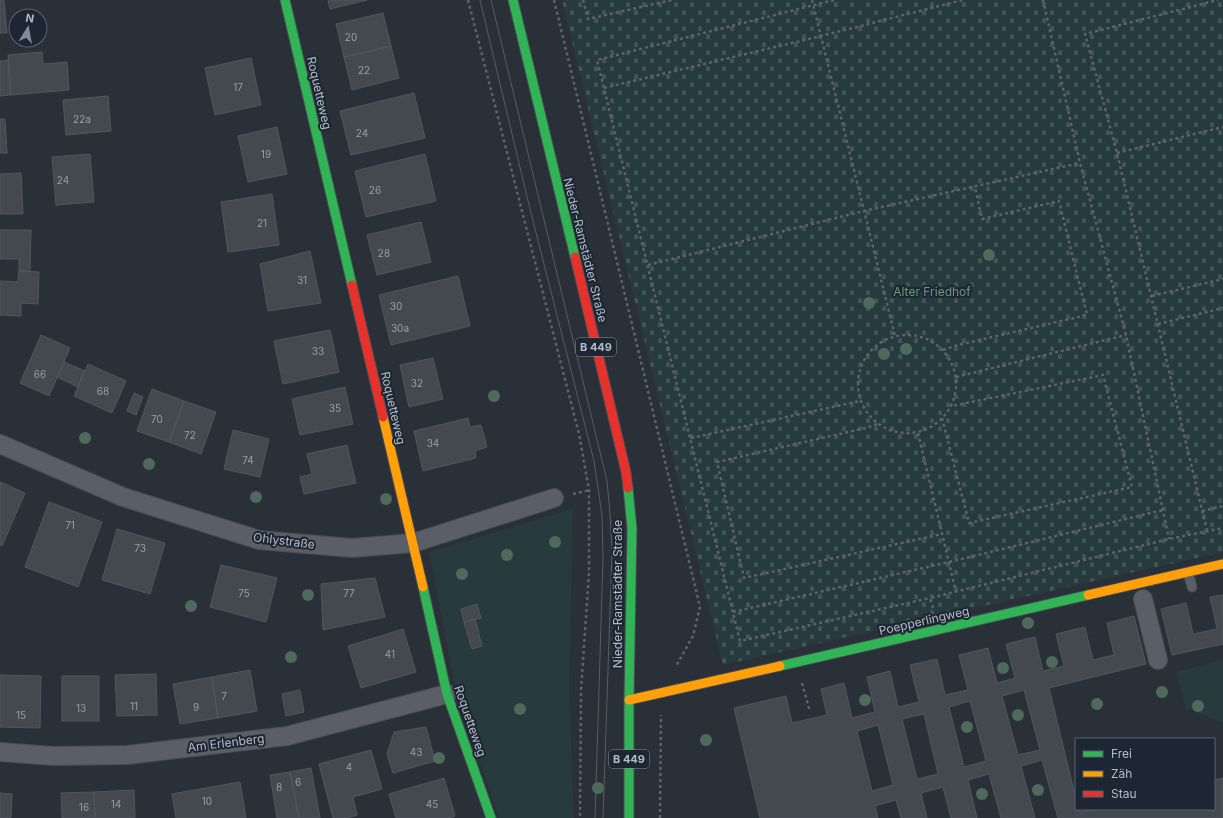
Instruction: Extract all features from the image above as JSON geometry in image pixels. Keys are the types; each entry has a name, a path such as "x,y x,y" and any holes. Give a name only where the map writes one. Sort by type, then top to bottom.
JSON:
{"street":[{"name":"Roquetteweg","path":"285,0 413,542 447,694 491,818"},
{"name":"Nieder-Ramstädter Straße","path":"513,0 626,472 632,528 629,700 629,818"},
{"name":"Ohlystraße","path":"0,444 123,498 259,540 352,548 413,542 554,498"},
{"name":"Poepperlingweg","path":"629,700 939,630 1142,591 1188,572 1223,564"},
{"path":"1142,591 1158,660"},
{"name":"Am Erlenberg","path":"0,752 54,756 127,755 287,736 447,694"}],"lane":[{"path":"1188,572 1192,587"}],"path":[{"path":"468,0 579,434 589,490 589,573 581,690 580,818"},
{"path":"554,0 700,607 693,636 661,693 660,818"},
{"path":"583,0 588,19 672,0"},
{"path":"812,0 895,336"},
{"path":"834,0 597,60 740,641 956,592 1169,539 1223,528"},
{"path":"604,88 964,0"},
{"path":"1043,0 1080,163 1126,335 1169,539"},
{"path":"1207,532 1117,153 1085,34 1218,0"},
{"path":"1117,153 1223,127"},
{"path":"648,265 864,211 1080,163"},
{"path":"943,350 958,345 1087,315 1059,201 982,219 975,187"},
{"path":"1152,296 1223,279"},
{"path":"1158,324 1223,308"},
{"path":"911,335 927,339 943,350 951,361 956,377 956,392 952,406 932,427 918,433 903,434 889,431 877,424 867,414 860,401 857,385 858,374 867,354 879,343 895,336 911,335"},
{"path":"956,377 1126,335"},
{"path":"942,418 969,523 1132,487 1103,375 952,406"},
{"path":"691,438 860,401"},
{"path":"877,424 866,428 717,462 744,578 942,534"},
{"path":"918,433 956,592"},
{"path":"1202,510 1223,506"},
{"path":"733,612 949,562 1163,510"},
{"path":"930,598 939,630"},
{"path":"797,662 810,712"}],"green space":[{"name":"Alter Friedhof","path":"562,0 1223,0 1223,552 723,665"},
{"path":"573,509 569,688 574,818 499,818 456,692 429,552"},
{"path":"1223,660 1223,723 1186,708 1176,672"}],"building":[{"path":"0,0 4,0 7,33 0,33"},
{"path":"328,0 367,0 330,9"},
{"path":"383,13 391,46 344,57 336,24"},
{"path":"391,46 399,78 352,90 344,57"},
{"path":"42,52 43,64 67,62 69,90 11,95 8,55"},
{"path":"251,58 261,105 215,115 205,68"},
{"path":"8,60 11,95 0,96 0,61"},
{"path":"414,93 425,138 351,155 340,111"},
{"path":"108,96 111,131 66,135 63,100"},
{"path":"0,119 5,119 7,153 0,153"},
{"path":"277,127 287,174 248,182 238,136"},
{"path":"90,154 94,202 56,205 52,157"},
{"path":"425,154 436,201 366,217 355,171"},
{"path":"21,173 23,214 0,214 0,174"},
{"path":"272,194 279,245 228,252 221,202"},
{"path":"421,222 431,262 377,275 367,235"},
{"path":"0,230 31,230 30,272 19,271 19,259 0,259"},
{"path":"310,251 321,303 268,311 260,264"},
{"path":"19,271 39,272 38,304 21,303 21,316 0,315 0,281 18,282"},
{"path":"458,276 470,326 391,345 379,295"},
{"path":"330,330 339,372 283,384 274,341"},
{"path":"41,335 70,348 49,396 20,383"},
{"path":"433,358 443,399 409,407 400,365"},
{"path":"64,362 85,371 78,387 57,377"},
{"path":"88,364 126,381 112,413 74,396"},
{"path":"345,387 353,424 300,435 292,399"},
{"path":"152,389 184,401 169,442 137,431"},
{"path":"134,393 143,397 136,415 127,411"},
{"path":"184,401 216,412 201,454 169,442"},
{"path":"468,418 470,427 481,425 487,447 475,451 476,458 423,471 414,431"},
{"path":"233,430 269,439 260,477 224,469"},
{"path":"347,445 356,483 304,494 300,477 312,474 307,454"},
{"path":"0,482 25,493 2,546 0,545"},
{"path":"49,502 102,522 78,587 25,567"},
{"path":"117,529 165,543 150,594 102,580"},
{"path":"221,565 277,578 266,622 210,607"},
{"path":"375,578 385,617 323,630 321,584"},
{"path":"1223,595 1223,644 1172,655 1161,609 1186,603 1193,634 1217,629 1210,597"},
{"path":"477,604 481,618 464,622 461,609"},
{"path":"1134,616 1146,664 1049,688 1075,795 1075,810 1079,810 1079,812 1089,810 1215,810 1215,780 1223,778 1223,818 1058,818 1042,760 1021,766 1035,818 1001,818 989,774 968,780 977,818 951,818 943,787 921,793 927,818 901,818 896,800 875,806 878,818 760,818 734,708 786,696 792,723 827,715 821,689 844,683 852,718 875,712 867,677 890,671 898,707 919,702 910,665 937,659 945,695 968,690 959,655 988,648 997,683 1015,678 1006,644 1035,637 1043,671 1064,666 1056,634 1085,627 1093,660 1114,655 1107,623","holes":["1024,690 1040,750 1018,755 1002,696","970,701 986,761 964,767 949,707","924,714 938,774 917,779 902,719","878,725 893,785 872,791 857,731"]},
{"path":"475,619 482,646 472,649 464,622"},
{"path":"403,629 416,672 361,688 348,646"},
{"path":"250,670 257,711 218,718 212,677"},
{"path":"156,674 157,715 117,716 115,675"},
{"path":"0,675 41,676 40,728 0,727"},
{"path":"62,676 99,676 99,721 62,721"},
{"path":"212,677 218,718 180,724 173,684"},
{"path":"300,690 304,712 286,716 282,694"},
{"path":"426,727 435,761 393,773 387,754 394,732"},
{"path":"371,750 382,789 353,797 357,815 347,818 333,818 319,764"},
{"path":"311,768 320,818 299,818 290,772"},
{"path":"290,772 299,818 277,818 270,775"},
{"path":"444,778 455,816 449,818 396,818 389,794"},
{"path":"240,782 246,818 176,818 172,794"},
{"path":"134,790 135,818 95,818 94,792"},
{"path":"94,792 95,818 62,818 61,793"},
{"path":"0,793 12,794 11,818 0,818"}],"tram line":[{"path":"480,0 528,201 594,461 602,515 603,559 595,818"},
{"path":"491,0 607,481 612,551 603,818"}],"traffic: fast":[{"path":"285,0 352,285"},
{"path":"513,0 575,257"},
{"path":"628,488 632,528 629,700 629,818"},
{"path":"423,587 447,694 491,818"},
{"path":"780,666 1088,595"}],"traffic: slow":[{"path":"383,417 423,587"},
{"path":"1088,595 1223,564"},
{"path":"629,700 780,666"}],"traffic: jam":[{"path":"575,257 626,472 628,488"},
{"path":"352,285 383,417"}]}
